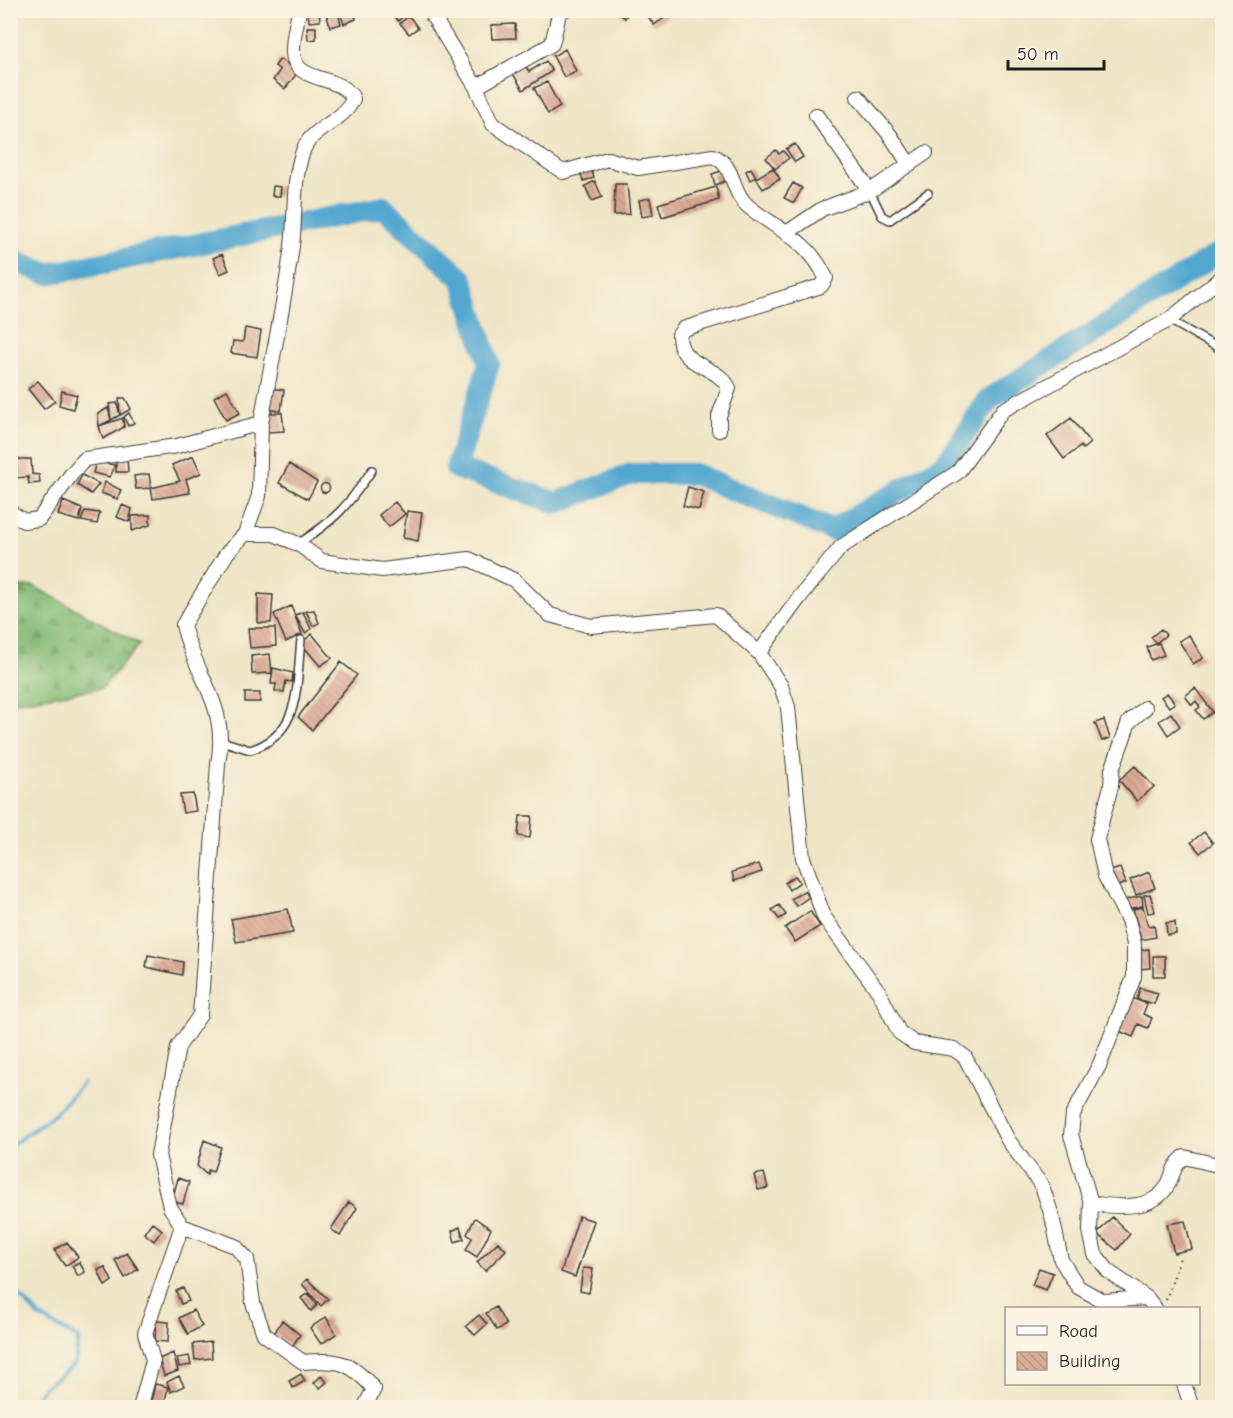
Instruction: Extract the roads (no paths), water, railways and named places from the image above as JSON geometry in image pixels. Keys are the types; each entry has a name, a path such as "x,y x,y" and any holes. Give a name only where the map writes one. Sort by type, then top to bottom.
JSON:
{"street":[{"path":"299,10 293,55 298,65 310,76 336,83 350,93 353,99 339,119 312,137 304,148 294,184 296,209 292,246 261,423 259,496 245,534 227,553 183,625 187,644 218,711 222,741 218,764 200,1014 178,1047 158,1155 170,1207 182,1226 235,1246 247,1259 253,1303 264,1334 303,1362 332,1359 357,1368 374,1389 364,1407"},
{"path":"429,10 476,87 493,124 563,171 608,159 638,168 713,156 724,160 732,174 734,188 748,206 788,232 820,265 826,278 821,286 683,329 679,334 679,344 688,359 723,377 729,388 719,416 720,430"},
{"path":"476,87 552,44 559,14 564,10"},
{"path":"858,97 890,135 909,164"},
{"path":"816,115 870,191"},
{"path":"788,232 822,209 870,191 926,153"},
{"path":"759,653 799,598 841,547 958,471 1003,410 1169,320 1222,277"},
{"path":"10,512 24,520 39,519 85,459 177,447 261,423"},
{"path":"245,534 274,534 298,544 322,561 382,570 469,559 514,580 550,615 591,626 716,615 759,653 781,686 788,707 803,858 824,917 879,992 899,1032 914,1043 954,1050 965,1057 1008,1140 1042,1186 1052,1216 1061,1260 1078,1287 1103,1301 1155,1304"},
{"path":"1145,708 1129,722 1112,770 1111,786 1097,839 1105,876 1128,920 1134,944 1134,977 1100,1064 1073,1114 1071,1135 1091,1203 1090,1231 1095,1254 1109,1272 1155,1304"},
{"path":"1091,1203 1127,1207 1151,1200 1166,1189 1175,1164 1184,1157 1222,1166"},
{"path":"140,1407 153,1361 145,1333 182,1226"},
{"path":"1185,1385 1192,1407"}],"lane":[{"path":"870,191 882,216 890,220 928,193"},
{"path":"1169,320 1222,350"},
{"path":"298,544 348,506 372,470"},
{"path":"222,741 250,750 276,739 293,712 301,640"}],"waterway":[{"path":"10,259 48,274 383,207 462,279 489,364 456,468 556,503 631,474 694,474 832,530 945,464 989,399 1222,251"},
{"path":"10,1146 55,1114 83,1082"},
{"path":"10,1286 40,1317 79,1339 74,1365 43,1388 29,1408"}]}
